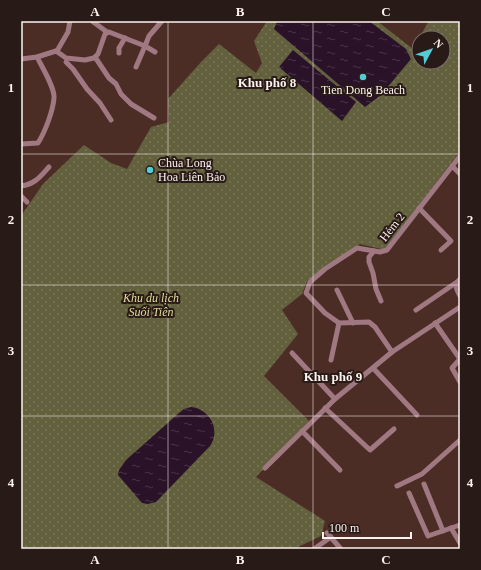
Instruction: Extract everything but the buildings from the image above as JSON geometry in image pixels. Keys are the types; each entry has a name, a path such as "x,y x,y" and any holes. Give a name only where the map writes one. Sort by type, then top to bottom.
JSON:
{"street":[{"path":"21,59 37,57 57,51 68,32 70,21"},
{"path":"92,21 107,32 145,46 155,52"},
{"path":"136,68 149,36 161,21"},
{"path":"66,60 85,60 94,58 98,54 107,32"},
{"path":"119,53 118,48 125,38"},
{"path":"57,51 66,60 87,89 100,103 111,120"},
{"path":"21,144 38,143 44,131 54,97 47,77 37,57"},
{"path":"95,57 109,78 116,84 121,94 131,104 154,118"},
{"name":"Hẻm 2","path":"338,323 325,313 306,293 310,282 325,269 357,248 380,252 387,250 460,156"},
{"path":"452,166 460,174"},
{"path":"21,186 31,184 40,178 49,167"},
{"path":"21,196 27,202"},
{"path":"419,208 451,241 441,250"},
{"path":"374,251 369,257 369,262 376,289 381,301"},
{"path":"458,281 456,288 460,296"},
{"path":"416,310 458,281"},
{"path":"337,290 353,324"},
{"path":"264,468 325,408 392,352 460,307"},
{"path":"331,360 338,323 353,324 369,322 375,327 392,352"},
{"path":"435,323 460,359 452,368 460,382"},
{"path":"292,353 335,399"},
{"path":"373,368 417,414"},
{"path":"325,408 370,450 394,429"},
{"path":"302,431 340,470"},
{"path":"397,486 422,474 460,440"},
{"path":"424,484 444,531"},
{"path":"409,493 428,536 460,525"},
{"path":"451,528 460,544"},
{"path":"326,532 341,549"},
{"path":"314,549 331,537"}],"green space":[{"name":"Khu du lịch Suối Tiên","path":"267,21 377,21 411,47 411,70 451,70 451,30 424,30 429,21 460,21 460,151 385,250 360,244 307,281 302,294 282,310 298,334 264,376 309,421 256,477 325,521 321,536 298,547 297,549 21,549 21,216 43,184 84,145 111,163 127,169 151,127 169,122 168,99 219,44 256,73 262,63 254,41"}],"water":[{"name":"Tien Dong Beach","path":"277,21 369,21 406,49 411,59 381,95 365,107 274,29"},
{"path":"293,50 356,102 342,121 279,67"},
{"path":"191,407 204,412 212,421 214,433 210,446 156,502 148,504 142,503 118,475 119,470 126,460 179,413 184,409"}],"place":[{"name":"Tien Dong Beach","path":"363,77"},
{"name":"Chùa Long Hoa Liên Bảo","path":"150,170"}],"district":[{"name":"Khu phố 8","path":"267,82"},
{"name":"Khu phố 9","path":"333,376"}]}
